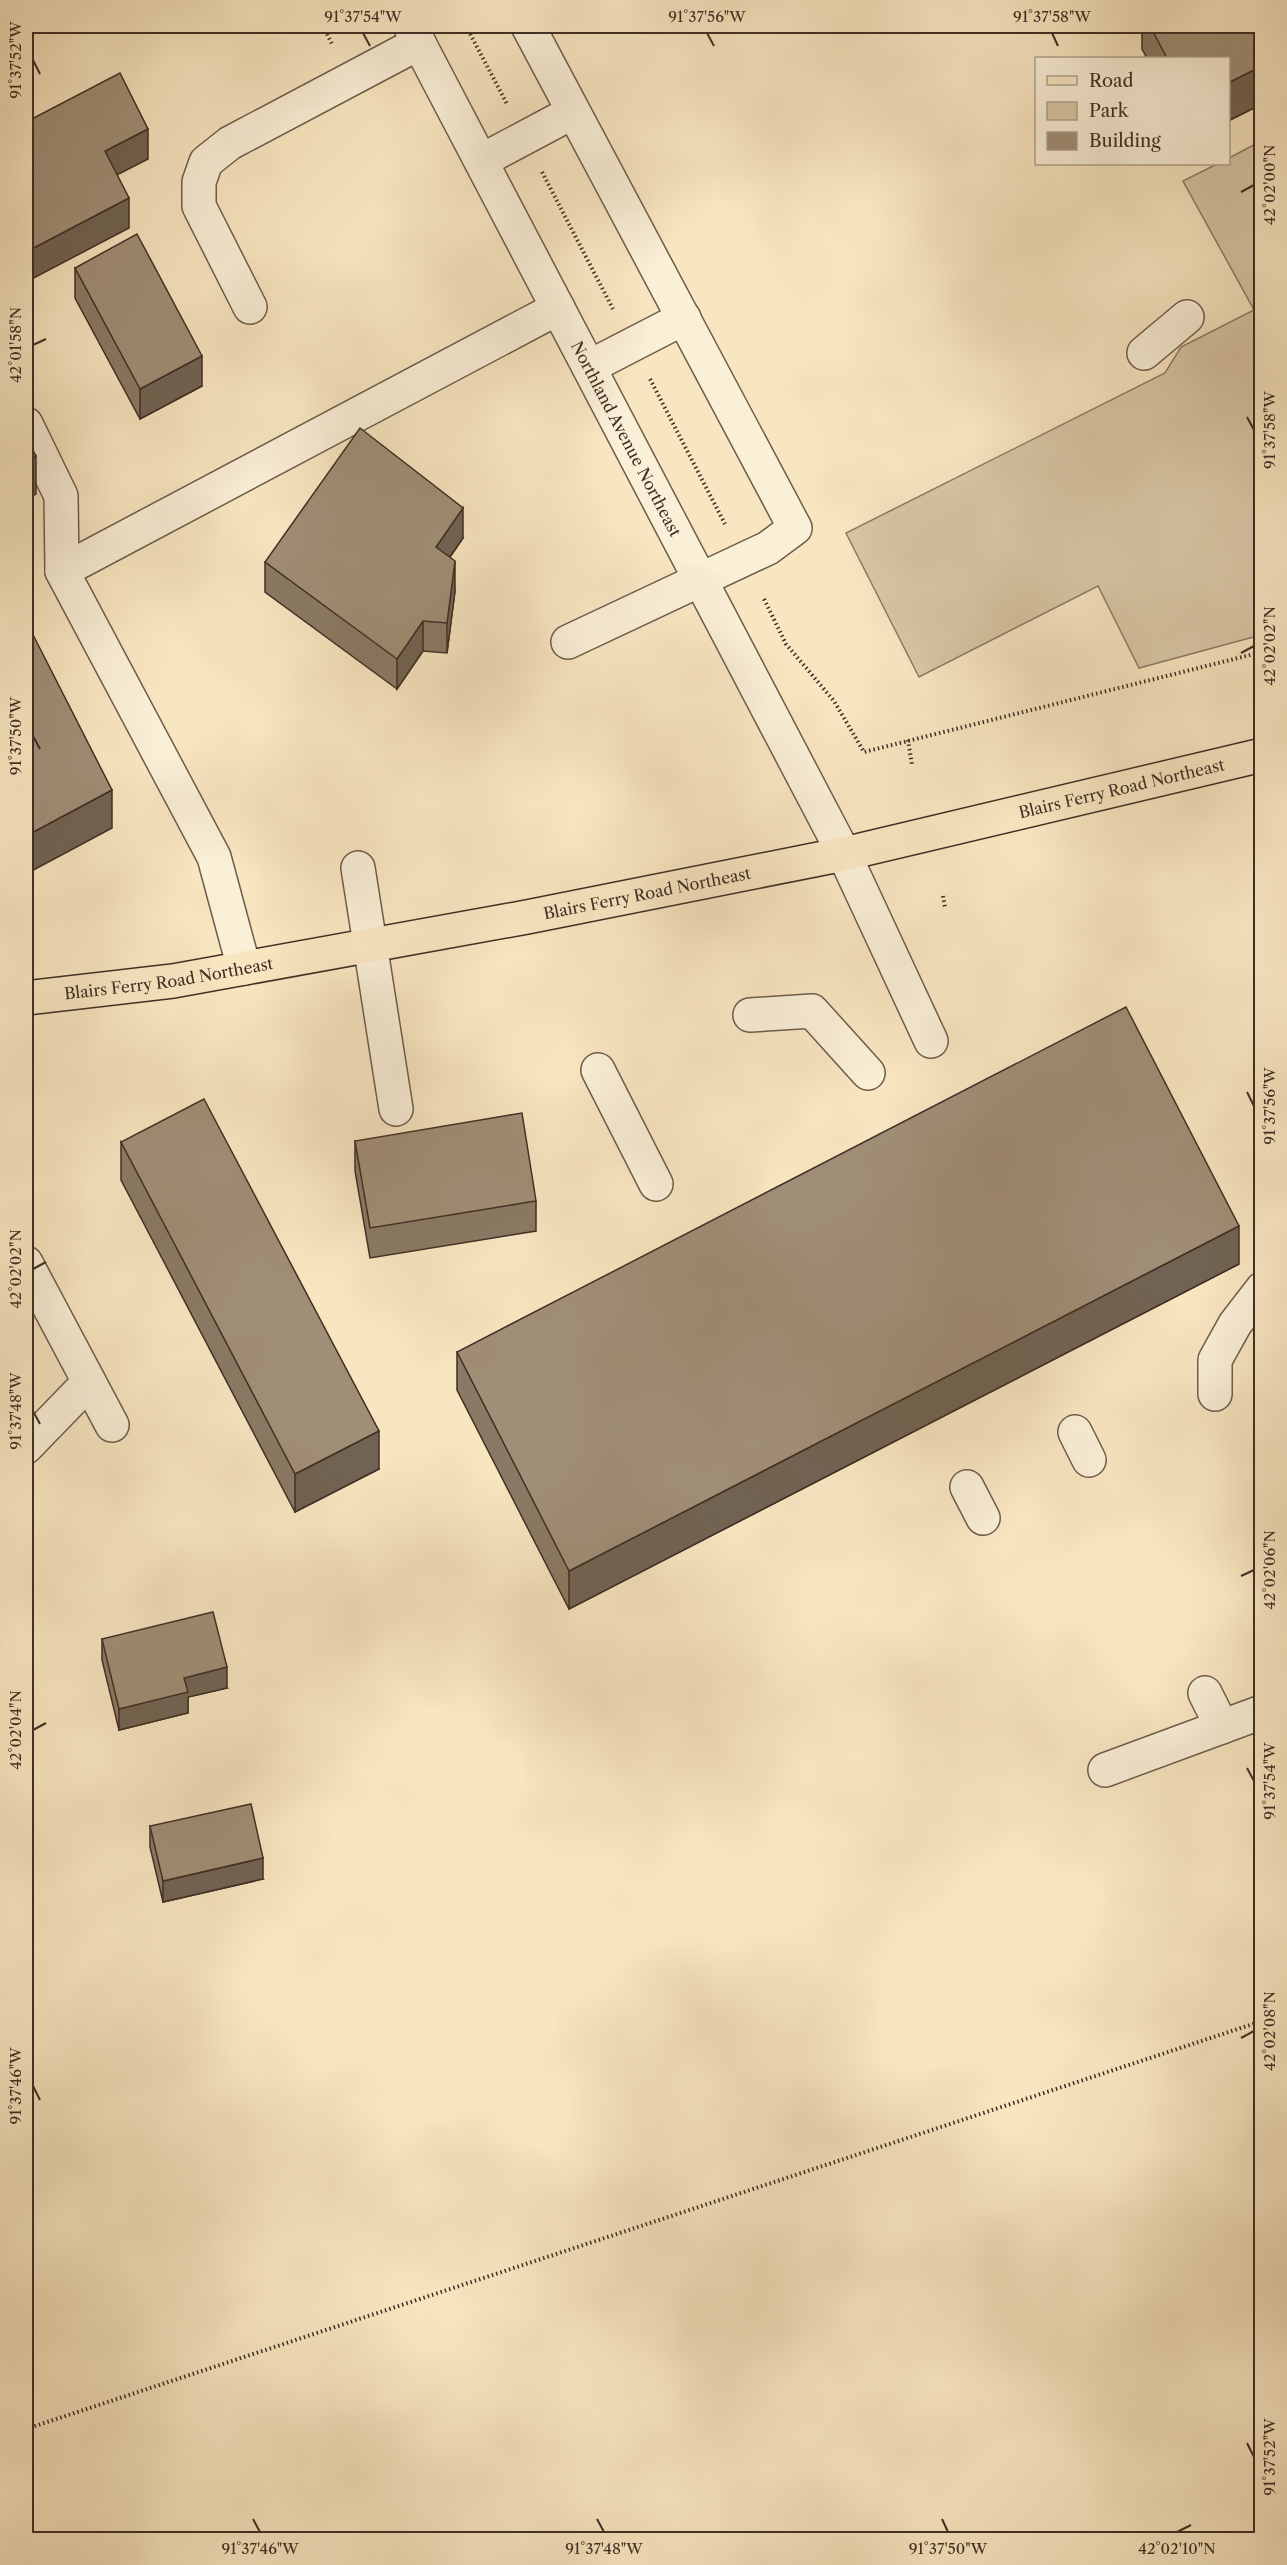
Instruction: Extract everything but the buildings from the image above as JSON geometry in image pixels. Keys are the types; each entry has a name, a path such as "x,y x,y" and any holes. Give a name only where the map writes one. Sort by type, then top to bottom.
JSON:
{"main road":[{"name":"Blairs Ferry Road Northeast","path":"26,998 173,981 539,915 844,854 1262,755"}],"street":[{"path":"528,26 795,528 768,548 568,642"},
{"path":"250,307 199,206 199,182 206,162 230,143 415,34"},
{"name":"Northland Avenue Northeast","path":"415,34 844,854 931,1041"},
{"path":"481,161 573,112"},
{"path":"62,571 558,308"},
{"path":"1144,353 1186,317"},
{"path":"589,367 684,318"},
{"path":"26,424 61,496 62,571 214,857 244,968"},
{"path":"358,868 396,1109"},
{"path":"750,1015 812,1011 868,1073"},
{"path":"598,1070 656,1184"},
{"path":"26,1263 112,1425"},
{"path":"1215,1394 1215,1360 1235,1324 1262,1289"},
{"path":"26,1447 89,1382"},
{"path":"967,1487 983,1518"},
{"path":"1205,1693 1221,1727"},
{"path":"1106,1770 1262,1712"}],"path":[{"path":"466,26 726,525"},
{"path":"764,599 786,644 834,701 864,752 1262,652"},
{"path":"908,740 912,765"},
{"path":"943,896 945,908"},
{"path":"26,2429 1262,2021"}],"green space":[{"path":"1261,141 1261,635 1139,668 1098,586 919,677 846,533 1165,373 1181,347 1254,310 1183,181 1215,165 1230,165 1230,157"}]}
